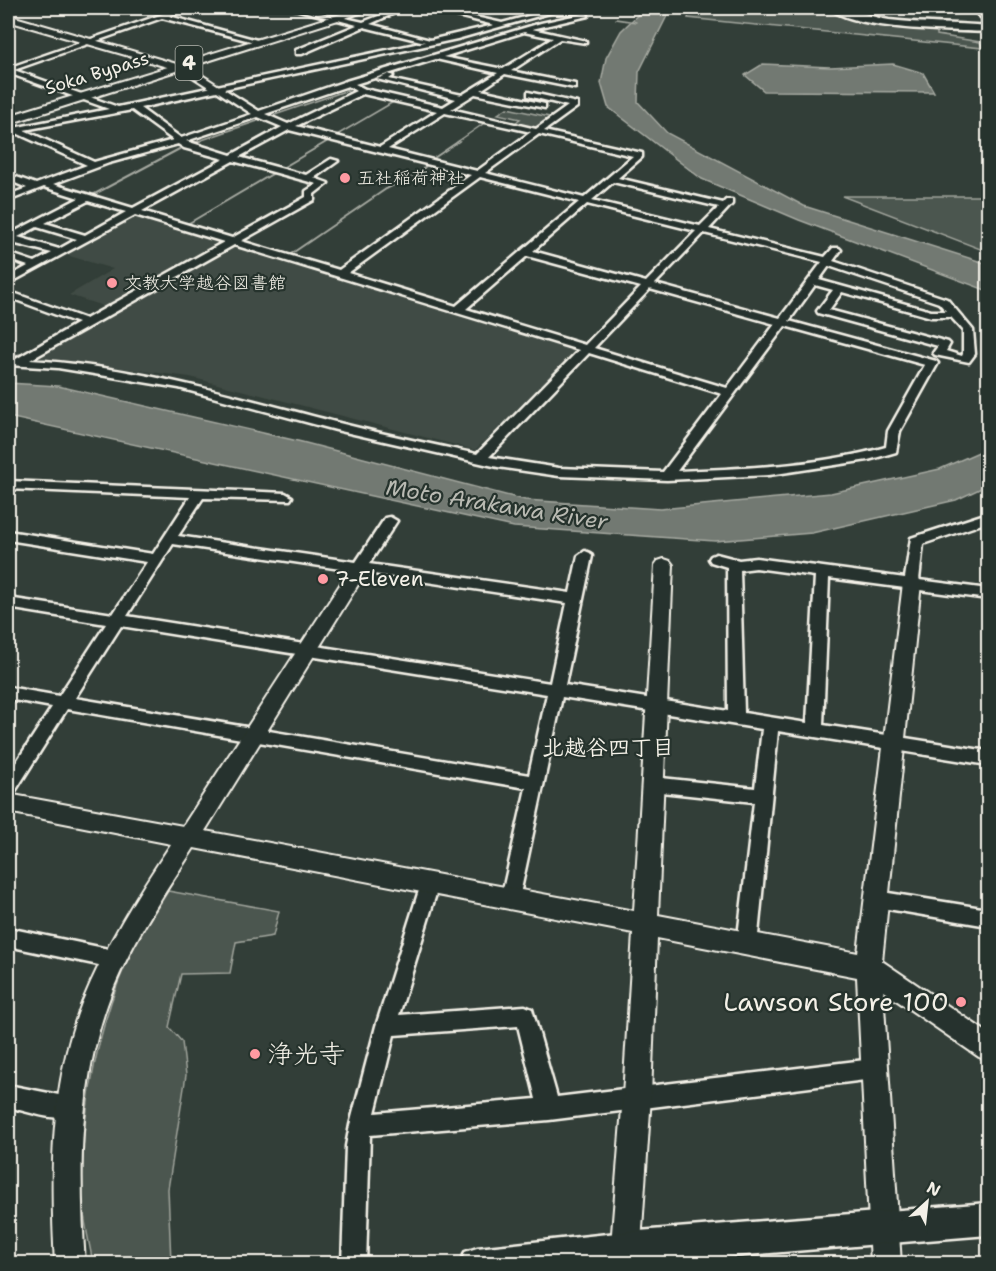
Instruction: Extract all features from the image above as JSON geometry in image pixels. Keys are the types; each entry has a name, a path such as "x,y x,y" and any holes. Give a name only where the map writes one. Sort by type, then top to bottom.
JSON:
{"highway":[{"name":"Soka Bypass","path":"174,66 360,8"},
{"name":"Soka Bypass","path":"9,124 80,96 255,40 370,8"}],"main road":[{"path":"834,8 853,15 879,20 988,29"},
{"path":"477,1263 625,1256 988,1219"}],"street":[{"path":"8,71 185,8"},
{"path":"294,8 433,42"},
{"path":"299,52 403,8"},
{"path":"429,8 502,24"},
{"path":"9,124 133,107 433,42 564,8"},
{"path":"8,198 93,165 179,141 349,83 525,30 586,15 582,8"},
{"path":"973,8 985,17 988,29"},
{"path":"162,16 255,40"},
{"path":"8,18 191,72 258,114 288,127 828,261 936,297 950,306 968,330 969,354 965,360 939,353 944,344 822,311 839,289"},
{"path":"525,30 584,42"},
{"path":"381,150 559,37"},
{"path":"437,58 572,86"},
{"path":"8,281 288,127 360,89 403,71 397,69"},
{"path":"8,71 118,110"},
{"path":"381,79 463,98"},
{"path":"349,83 360,89 443,110 639,155 457,310"},
{"path":"474,91 565,111"},
{"path":"339,275 574,105 531,94"},
{"path":"13,362 233,243 311,198 309,193 324,183 187,146 133,107"},
{"path":"9,124 93,165"},
{"path":"308,178 334,161"},
{"path":"8,177 134,212 729,392"},
{"path":"480,459 727,204 611,178"},
{"path":"9,238 86,198"},
{"path":"36,224 85,238"},
{"path":"9,238 59,252"},
{"path":"667,476 836,250"},
{"path":"13,362 97,370 180,385 336,426 480,459 559,472 667,476 769,471 868,456 892,449 894,431 932,363 525,252"},
{"path":"8,256 35,265"},
{"path":"813,281 931,314 956,314"},
{"path":"8,294 88,323"},
{"path":"8,485 285,497"},
{"path":"8,788 200,493"},
{"path":"886,1263 873,1069 869,967 916,541 988,517"},
{"path":"70,1263 65,1197 66,1146 71,1107 85,1034 113,959 390,521"},
{"path":"963,527 988,528"},
{"path":"8,535 157,559"},
{"path":"170,539 576,599"},
{"path":"510,899 585,556"},
{"path":"716,559 738,564 756,563 988,594"},
{"path":"736,717 733,568 738,564"},
{"path":"625,1256 637,1096 664,565"},
{"path":"815,730 822,573"},
{"path":"8,603 988,758"},
{"path":"8,693 536,783"},
{"path":"747,945 771,723"},
{"path":"652,784 763,796"},
{"path":"8,803 869,967 988,1048"},
{"path":"354,1263 357,1146 361,1125 386,1026 430,884"},
{"path":"876,898 988,918"},
{"path":"8,937 113,959"},
{"path":"386,1026 525,1016 549,1109"},
{"path":"361,1125 549,1109 637,1096 873,1069"},
{"path":"8,1096 56,1107 71,1107"}],"shaded area":[{"path":"691,8 831,8 850,16 937,26 937,35 980,42 983,48 688,18"},
{"path":"507,108 554,118 536,131 511,126 520,119 498,114"},
{"path":"842,196 988,196 988,252"},
{"path":"133,214 229,243 109,308 69,295 113,269 63,254"},
{"path":"233,245 577,352 475,450 190,377 35,357"},
{"path":"168,891 279,911 273,936 236,942 230,973 181,974 169,1027 182,1042 186,1075 168,1189 171,1262 93,1263 82,1195 82,1164 88,1098 94,1065 123,970 140,935"}],"water":[{"path":"645,8 671,8 639,72 638,102 667,133 804,206 988,264 988,291 799,220 702,179 608,107 601,83 606,58 621,31"},
{"path":"763,64 830,67 893,64 923,73 934,92 764,91 745,75"},
{"name":"Moto Arakawa River","path":"8,383 58,386 302,442 525,500 660,509 831,493 940,469 988,448 988,485 956,500 812,533 715,541 514,527 8,417"}],"waterway":[{"path":"616,19 636,22"},
{"path":"196,142 354,88"},
{"path":"325,142 395,101"},
{"path":"457,142 486,122"},
{"path":"89,197 185,146 200,141"},
{"path":"184,226 328,141"},
{"path":"288,256 386,189 421,171 431,160 459,141"},
{"path":"8,357 25,354"}],"place":[{"name":"五社稲荷神社","path":"345,178"},
{"name":"文教大学越谷図書館","path":"112,283"},
{"name":"7-Eleven","path":"323,579"},
{"name":"Lawson Store 100","path":"961,1002"},
{"name":"浄光寺","path":"255,1054"}],"district":[{"name":"北越谷四丁目","path":"608,747"}]}
